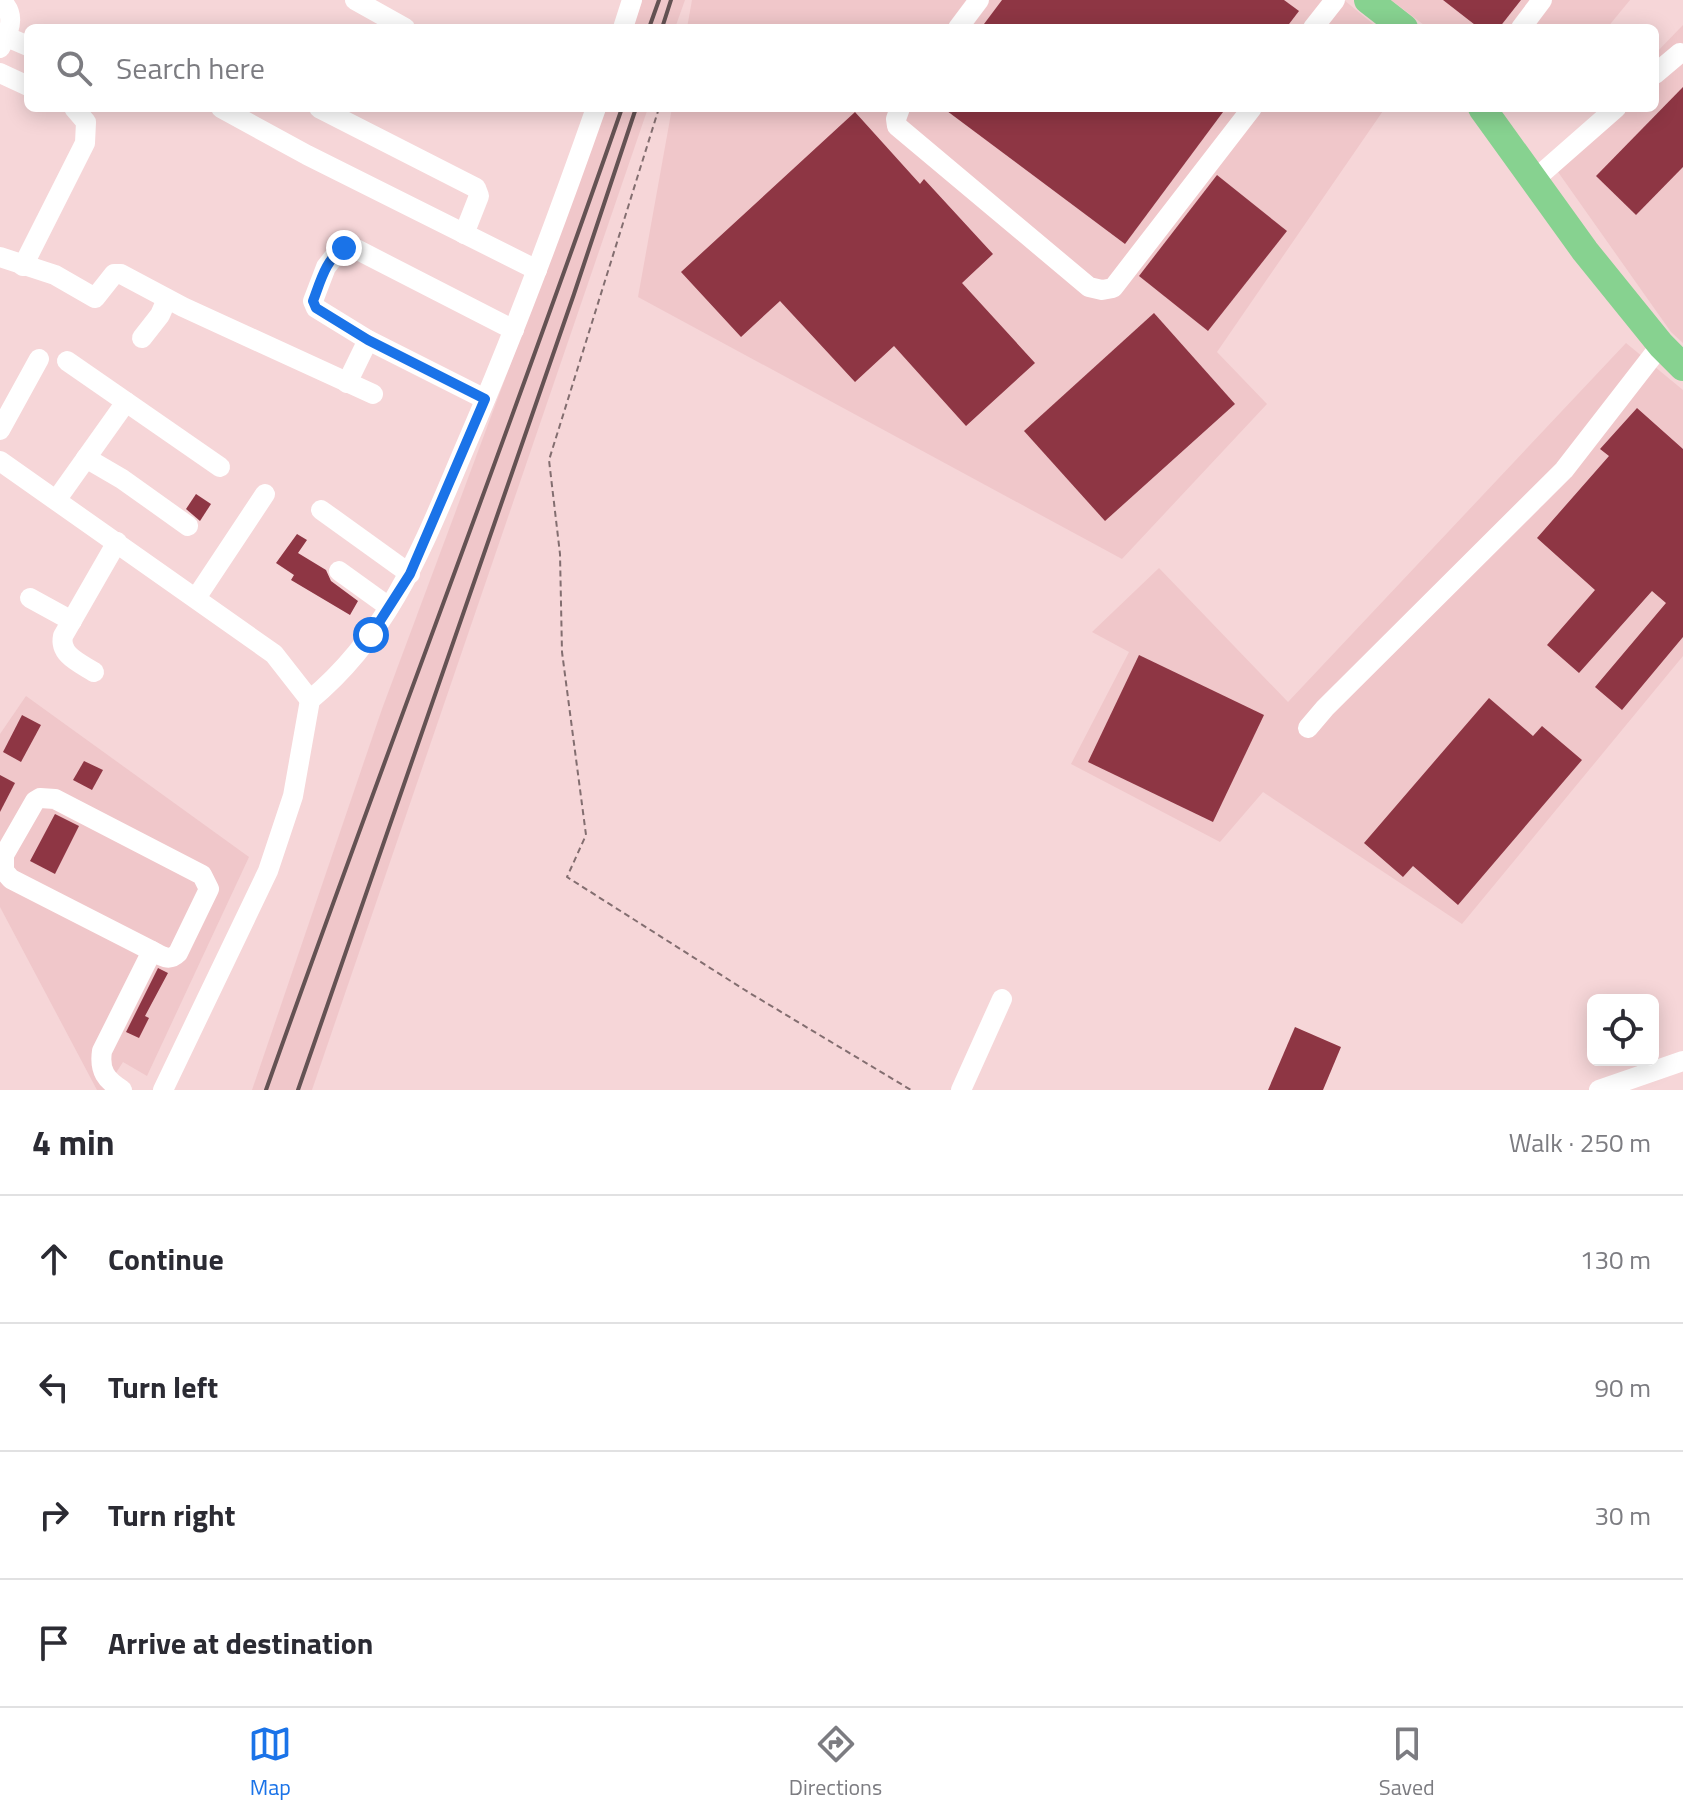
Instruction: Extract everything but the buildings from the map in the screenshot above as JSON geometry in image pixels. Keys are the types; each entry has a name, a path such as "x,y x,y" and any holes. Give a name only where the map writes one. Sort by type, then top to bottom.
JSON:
{"highway":[{"path":"1368,0 1399,24"},
{"path":"1485,112 1585,251 1661,345 1683,367"}],"street":[{"path":"0,0 9,7 11,14 4,42 24,45"},
{"path":"355,0 398,24"},
{"path":"624,24 632,0"},
{"path":"961,24 979,0"},
{"path":"1316,24 1335,0"},
{"path":"1524,24 1542,0"},
{"path":"1659,71 1680,53"},
{"path":"0,73 24,84"},
{"path":"23,266 85,143 86,122 77,112"},
{"path":"228,112 537,270"},
{"path":"327,112 476,188 479,196 464,234"},
{"path":"163,1090 268,871 293,796 310,700 338,677 410,574 514,330 595,112"},
{"path":"899,112 897,126 1089,287 1102,290 1113,288 1249,112"},
{"path":"1534,180 1611,112"},
{"path":"485,399 368,340 316,308 313,301 326,267 340,249 349,248 371,255 514,330"},
{"path":"0,257 55,275 95,298 117,273 373,394"},
{"path":"142,338 160,315 167,299"},
{"path":"347,383 368,340"},
{"path":"1308,728 1564,470 1661,345"},
{"path":"0,430 39,359"},
{"path":"67,361 220,467"},
{"path":"57,499 126,402"},
{"path":"86,458 122,479 188,526"},
{"path":"0,461 274,654 310,700"},
{"path":"196,598 265,494"},
{"path":"321,510 410,574"},
{"path":"94,672 64,651 61,645 117,542"},
{"path":"339,571 389,607"},
{"path":"30,598 72,621"},
{"path":"40,798 55,799 202,875 209,889 178,953 166,958 152,951 11,879 4,871 4,855 35,801 40,798"},
{"path":"122,1090 107,1081 102,1069 102,1051 152,951"},
{"path":"961,1090 1002,999"},
{"path":"1599,1090 1683,1061"}],"path":[{"path":"658,112 549,460 560,554 562,652 586,835 567,877 748,992 911,1090"}],"shaded area":[{"path":"642,0 685,0 676,24 634,24"},
{"path":"692,0 1344,0 1373,24 688,24"},
{"path":"1391,0 1630,0 1610,24 1423,24"},
{"path":"1683,25 1683,343 1671,332 1551,162 1599,112 1659,112 1659,50"},
{"path":"605,112 647,112 312,1090 252,1090 382,709"},
{"path":"671,112 1382,112 1217,352 1267,404 1122,559 638,297"},
{"path":"1626,343 1683,390 1683,656 1462,924 1263,792 1220,842 1071,764 1129,652 1092,632 1159,568 1288,702"},
{"path":"26,696 249,857 147,1076 123,1062 105,1090 97,1090 0,907 0,734"}],"railway":[{"path":"650,24 659,0"},
{"path":"663,24 671,0"},
{"path":"266,1090 621,112"},
{"path":"298,1090 635,112"}],"route":[{"path":"344,248 326,267 313,301 316,308 368,340 485,399 410,574 371,635"}]}
